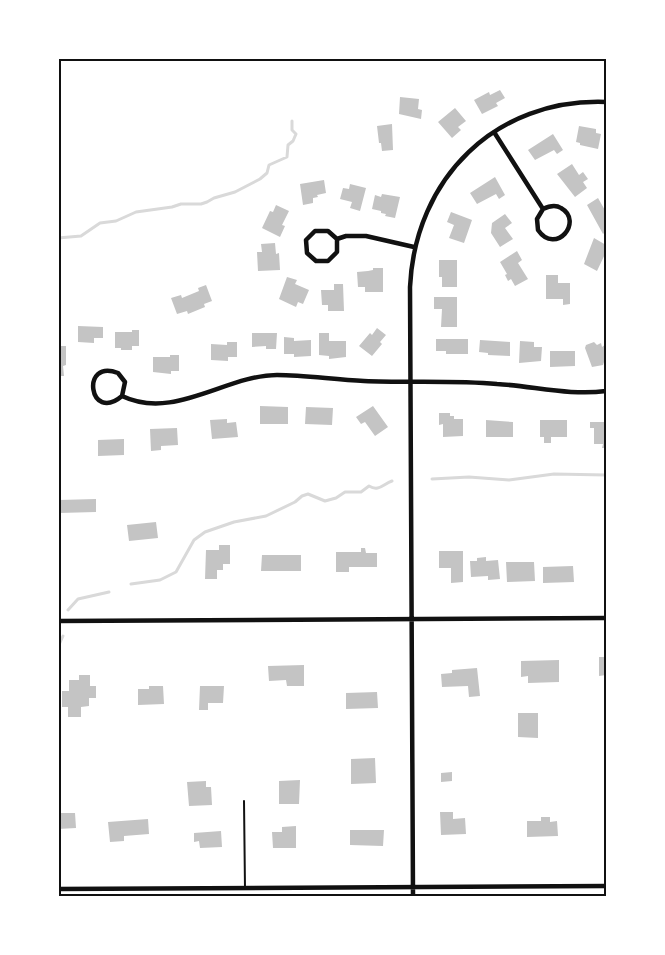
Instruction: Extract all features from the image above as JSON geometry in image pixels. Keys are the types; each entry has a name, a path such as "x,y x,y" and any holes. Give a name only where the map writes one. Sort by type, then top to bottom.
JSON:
{"street":[{"path":"413,897 410,287 414,247 429,206 440,186 468,153 494,132 530,113 549,107 572,103 606,102"},
{"path":"494,132 543,209"},
{"path":"553,206 560,207 566,212 570,222 569,229 564,235 554,239 546,238 540,233 536,226 543,209 553,206"},
{"path":"315,231 327,231 337,239 337,252 328,261 316,261 307,253 306,240 315,231"},
{"path":"337,239 366,236 414,247"},
{"path":"106,370 118,372 125,382 122,396 116,401 103,402 93,391 94,378 106,370"},
{"path":"122,396 146,404 166,403 189,398 245,379 278,375 342,381 471,382 587,392 606,391"},
{"path":"58,621 606,618"},
{"path":"58,889 606,886"}],"lane":[{"path":"244,801 245,888"}],"building":[{"path":"500,90 505,98 496,103 498,106 482,114 474,100 489,92 490,95"},
{"path":"400,97 419,99 418,109 422,110 421,119 399,114"},
{"path":"455,108 466,121 458,127 461,130 452,138 438,122"},
{"path":"392,124 393,150 382,151 377,126"},
{"path":"579,126 596,129 596,133 601,134 598,149 576,142"},
{"path":"553,134 563,150 557,154 554,150 535,160 528,150"},
{"path":"572,164 579,175 583,172 588,179 583,182 587,188 575,197 557,174"},
{"path":"495,177 505,195 499,199 496,194 477,204 470,193"},
{"path":"324,180 326,193 313,198 313,203 303,205 300,184"},
{"path":"350,184 366,188 360,211 350,208 352,202 340,199 343,188 349,189"},
{"path":"382,194 400,197 395,218 372,209 375,195 381,197"},
{"path":"598,198 606,212 606,231 603,234 587,205"},
{"path":"276,205 289,211 282,225 285,226 280,237 262,228 270,211 273,212"},
{"path":"451,212 472,220 464,243 449,238 454,225 447,222"},
{"path":"505,214 512,223 505,228 513,239 500,247 491,233 492,223"},
{"path":"594,238 606,245 606,252 597,271 584,264"},
{"path":"275,243 276,254 279,253 280,270 258,271 257,252 262,252 261,244"},
{"path":"517,251 522,260 518,263 528,279 515,286 511,279 508,281 500,262"},
{"path":"439,260 457,260 457,287 442,287 442,277 439,277"},
{"path":"373,268 383,268 383,292 365,292 365,287 358,287 357,272 373,270"},
{"path":"546,275 558,275 558,283 570,283 570,304 563,305 563,299 546,299"},
{"path":"287,277 297,280 295,284 309,290 303,304 298,302 296,307 279,299"},
{"path":"334,284 343,284 344,311 328,311 328,305 322,305 321,290 334,290"},
{"path":"206,285 212,301 204,304 205,307 188,314 187,311 177,314 171,298 181,295 182,298 199,291 198,288"},
{"path":"434,297 457,297 457,327 441,327 442,309 434,309"},
{"path":"78,326 103,327 103,338 94,338 94,343 78,342"},
{"path":"377,328 386,335 372,356 359,346"},
{"path":"132,330 139,330 139,346 132,346 132,350 115,348 115,332 132,332"},
{"path":"252,333 277,333 276,349 266,349 266,346 252,347"},
{"path":"319,333 329,333 329,341 346,341 346,357 329,359 329,356 319,355"},
{"path":"284,337 294,338 294,341 311,340 311,356 294,357 294,354 284,354"},
{"path":"436,339 468,339 468,354 446,354 446,351 436,351"},
{"path":"480,340 510,342 510,356 488,355 488,353 479,352"},
{"path":"520,341 534,342 534,347 542,347 541,361 519,363"},
{"path":"227,342 237,342 237,357 228,357 228,361 211,360 211,344 227,345"},
{"path":"594,342 597,345 601,343 602,347 606,344 606,370 604,362 603,365 592,367 585,348 586,345"},
{"path":"58,346 66,346 64,376 58,376"},
{"path":"550,351 575,351 575,366 550,367"},
{"path":"170,355 179,355 179,371 171,371 171,374 153,372 153,357 170,357"},
{"path":"260,406 288,407 288,424 260,424"},
{"path":"373,406 388,427 375,436 365,422 361,424 356,417"},
{"path":"306,407 333,408 332,425 305,424"},
{"path":"439,413 450,413 454,419 463,419 463,436 443,437 443,424 439,425"},
{"path":"227,419 227,423 236,422 238,437 212,439 210,420"},
{"path":"486,420 513,422 513,437 486,437"},
{"path":"540,420 567,420 567,437 551,437 551,443 544,443 544,437 540,437"},
{"path":"590,422 606,422 606,448 602,448 603,444 594,444 594,428 590,428"},
{"path":"177,428 178,445 161,446 161,450 151,451 150,429"},
{"path":"124,439 124,455 98,456 98,440"},
{"path":"96,499 96,512 59,513 59,500"},
{"path":"156,522 158,538 129,541 127,525"},
{"path":"219,545 230,545 230,564 223,564 223,570 217,570 217,579 205,579 206,550 219,550"},
{"path":"361,548 365,548 366,553 377,553 377,567 349,567 349,572 336,572 336,552 361,552"},
{"path":"439,551 463,551 463,582 451,583 451,568 439,568"},
{"path":"262,555 301,555 301,571 261,571"},
{"path":"486,557 486,561 498,560 500,579 488,580 488,576 471,577 470,561"},
{"path":"506,562 534,562 535,581 507,582"},
{"path":"573,566 574,582 543,583 543,567"},
{"path":"599,657 606,657 606,675 599,676"},
{"path":"559,660 559,682 528,683 528,676 521,677 521,661"},
{"path":"304,665 304,686 287,686 286,680 269,681 268,666"},
{"path":"477,668 480,696 469,697 468,686 442,687 441,674 452,673 452,670"},
{"path":"79,675 90,675 90,686 96,686 96,698 89,698 89,706 81,707 81,717 68,717 68,707 62,707 62,691 69,691 69,680 79,680"},
{"path":"149,686 163,686 164,704 138,705 138,689 149,689"},
{"path":"200,686 224,686 223,703 208,703 208,710 199,710"},
{"path":"377,692 378,708 346,709 346,693"},
{"path":"518,713 538,713 538,738 518,737"},
{"path":"375,758 376,783 351,784 351,759"},
{"path":"452,772 452,781 441,782 441,773"},
{"path":"300,780 299,804 279,804 279,781"},
{"path":"206,781 206,787 211,787 212,805 189,806 187,782"},
{"path":"440,812 453,812 453,819 465,818 466,834 441,835"},
{"path":"58,813 75,813 76,828 58,829"},
{"path":"541,817 550,817 550,822 557,821 558,836 527,837 527,821 541,821"},
{"path":"148,819 149,834 124,836 124,841 110,842 108,822"},
{"path":"296,826 296,848 273,848 272,832 282,832 282,827"},
{"path":"350,830 384,830 383,846 350,845"},
{"path":"221,831 222,847 200,848 199,841 194,842 194,833"}],"waterway":[{"path":"58,238 81,236 100,223 116,221 136,212 181,204 201,204 235,192 260,179 267,173 269,165 287,157 288,145 296,134 292,130 292,121"},
{"path":"432,479 469,477 509,480 554,474 606,475"},
{"path":"131,584 160,580 176,572 194,540 205,532 234,522 266,516 308,494 325,501 345,492 361,492 369,486 378,488 392,481"},
{"path":"68,610 78,599 109,592"},
{"path":"58,647 63,636"}]}
